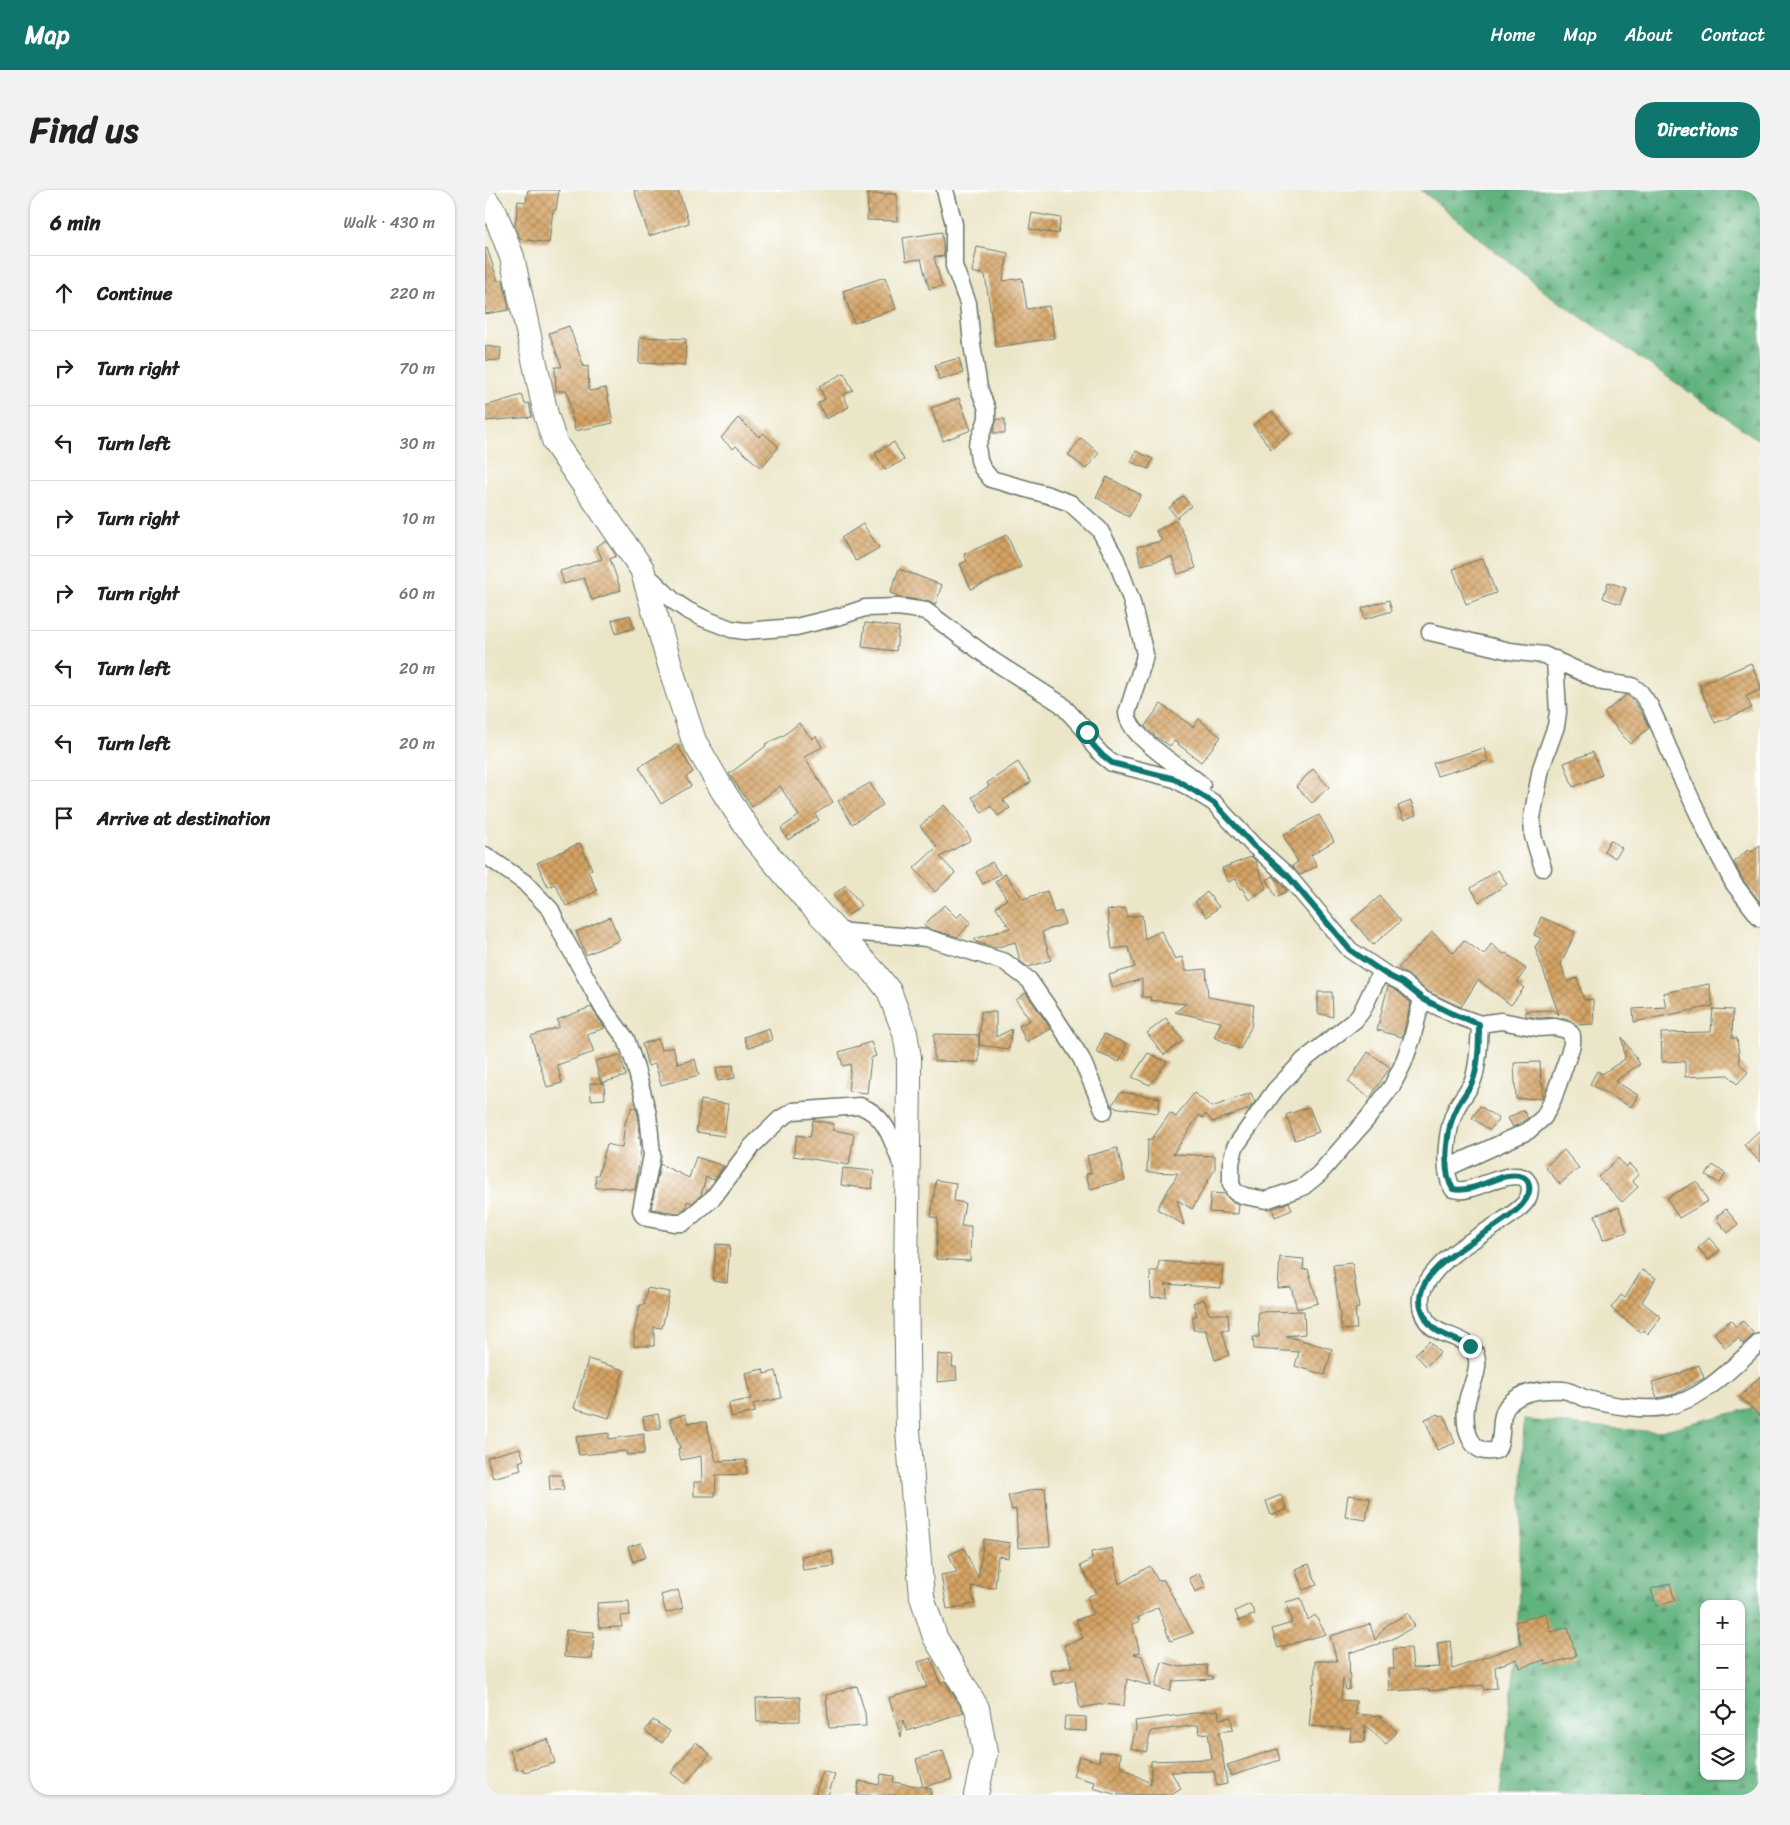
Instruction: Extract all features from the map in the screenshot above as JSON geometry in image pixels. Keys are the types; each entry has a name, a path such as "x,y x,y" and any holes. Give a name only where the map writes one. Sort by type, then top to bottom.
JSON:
{"street":[{"path":"945,190 954,224 954,266 968,303 979,388 987,409 987,419 977,446 982,468 991,479 1070,503 1099,529 1116,559 1131,599 1145,654 1127,713 1128,719 1140,736 1201,783 1214,803 1253,845 1287,875 1350,950 1403,983 1423,999 1455,1015 1479,1024 1501,1021 1539,1028 1567,1030 1572,1035 1572,1045 1545,1116 1528,1131 1447,1168"},
{"path":"485,199 495,212 512,257 546,415 555,443 642,570 675,602 705,619 738,630 761,631 796,627 865,608 898,607 926,611 993,660 1061,704 1087,732 1093,745 1112,763 1175,779 1214,803"},
{"path":"642,570 694,741 708,766 754,838 889,991 905,1033 909,1058 906,1269 908,1431 923,1597 935,1637 977,1708 985,1752 976,1795"},
{"path":"1430,632 1510,651 1544,655 1603,682 1632,686 1640,692 1650,706 1712,844 1734,884 1760,918"},
{"path":"1543,868 1533,836 1532,818 1541,768 1556,726 1558,712 1555,659"},
{"path":"485,855 524,882 551,910 562,934 603,1008 626,1039 648,1114 651,1155 641,1210 643,1215 647,1218 683,1223 713,1198 733,1169 765,1132 793,1111 860,1106 871,1110 886,1126 907,1179"},
{"path":"835,931 927,938 1005,962 1029,980 1054,1016 1081,1058 1104,1112"},
{"path":"1381,971 1355,1020 1298,1066 1275,1090 1235,1146 1231,1163 1231,1184 1235,1192 1266,1200 1303,1187 1319,1174 1367,1119 1391,1086 1403,1064 1423,999"},
{"path":"1479,1024 1478,1056 1474,1080 1456,1108 1449,1127 1448,1182 1453,1189 1462,1190 1471,1189 1513,1175 1524,1178 1529,1182 1530,1191 1527,1200 1511,1215 1439,1265 1425,1285 1420,1302 1427,1321 1435,1330 1470,1346 1475,1352 1477,1361 1476,1376 1470,1389 1466,1408 1468,1432 1471,1442 1477,1448 1489,1452 1497,1450 1501,1442 1501,1422 1504,1410 1510,1403 1528,1392 1564,1390 1589,1399 1627,1407 1662,1407 1686,1401 1716,1382 1760,1342"}],"green space":[{"path":"1421,190 1760,190 1760,441 1545,292"},
{"path":"1760,1406 1760,1795 1500,1795 1517,1648 1524,1420 1656,1432"}],"building":[{"path":"528,190 559,190 556,210 553,210 549,243 520,239 515,226 518,201 526,202"},
{"path":"634,190 678,190 689,223 649,236"},
{"path":"868,194 897,194 897,221 867,220"},
{"path":"1032,213 1061,218 1058,234 1029,229"},
{"path":"942,232 944,256 934,257 942,286 929,289 921,259 906,261 903,238"},
{"path":"977,247 1008,253 1003,281 1022,278 1027,309 1049,306 1054,338 996,347 985,275 972,272"},
{"path":"487,248 498,281 503,280 509,310 485,314 485,249"},
{"path":"885,277 896,309 854,323 843,291"},
{"path":"569,326 584,367 588,366 589,391 606,388 613,423 575,431 567,391 556,391 555,367 562,367 549,333"},
{"path":"640,337 686,339 685,365 639,363"},
{"path":"485,346 501,348 500,361 485,360"},
{"path":"959,358 963,373 939,380 935,365"},
{"path":"844,373 853,390 843,395 849,407 826,419 818,403 825,399 819,386"},
{"path":"522,395 525,404 529,403 532,417 485,421 485,406"},
{"path":"959,398 971,430 943,441 931,408"},
{"path":"1272,411 1290,434 1271,449 1253,425"},
{"path":"738,418 759,437 763,433 779,447 761,468 736,446 733,449 721,438"},
{"path":"997,419 1005,419 1005,433 993,433"},
{"path":"1081,438 1099,453 1086,469 1068,455"},
{"path":"894,442 904,460 885,470 875,453"},
{"path":"1136,451 1153,459 1148,469 1131,462"},
{"path":"1107,477 1141,495 1129,517 1096,497"},
{"path":"1183,496 1191,506 1177,518 1169,508"},
{"path":"1176,520 1185,536 1196,568 1178,574 1172,557 1141,565 1137,547 1162,541 1156,531"},
{"path":"863,524 879,548 856,561 841,538"},
{"path":"1007,535 1021,567 971,589 960,564 967,561 964,554"},
{"path":"606,541 616,556 610,559 621,590 592,600 584,578 564,584 560,571 602,559 596,546"},
{"path":"1483,558 1496,593 1466,604 1453,569"},
{"path":"899,569 942,585 935,605 927,601 903,598 890,593"},
{"path":"1608,582 1626,588 1620,604 1603,598"},
{"path":"1389,600 1392,611 1365,619 1362,608"},
{"path":"630,615 634,628 616,634 612,620"},
{"path":"865,623 899,627 896,651 862,647"},
{"path":"1751,663 1760,684 1760,690 1746,696 1752,708 1715,723 1699,685"},
{"path":"1626,695 1630,697 1641,711 1649,728 1630,744 1604,713"},
{"path":"1161,704 1193,727 1199,719 1221,737 1201,762 1174,741 1170,746 1156,737 1145,726"},
{"path":"799,723 812,739 816,736 822,747 804,757 833,802 815,814 819,820 788,840 781,828 799,816 780,786 752,807 729,774 766,746 765,744 783,736"},
{"path":"677,744 693,772 686,777 691,786 661,804 639,767"},
{"path":"1484,748 1488,761 1437,776 1433,763"},
{"path":"1593,752 1602,775 1573,787 1564,763"},
{"path":"1018,762 1031,782 1003,800 1010,808 998,816 991,806 982,813 972,797 989,786 987,783"},
{"path":"1313,769 1329,787 1312,803 1296,786"},
{"path":"870,783 883,805 852,824 838,801"},
{"path":"1411,801 1416,815 1403,820 1398,806"},
{"path":"944,805 966,831 971,840 940,857 955,873 935,892 914,868 937,847 920,826"},
{"path":"1319,815 1334,841 1311,855 1317,866 1300,875 1292,866 1298,862 1283,835"},
{"path":"1610,840 1622,848 1615,858 1604,851"},
{"path":"580,843 592,869 588,871 597,891 566,906 555,884 548,887 537,863"},
{"path":"1760,845 1760,902 1742,879 1734,862 1749,849 1751,852"},
{"path":"1251,857 1255,860 1266,888 1249,900 1242,888 1240,889 1236,879 1228,882 1222,868"},
{"path":"992,862 1000,874 983,884 976,872"},
{"path":"1498,870 1507,884 1479,902 1471,888"},
{"path":"1005,874 1023,899 1047,891 1054,913 1061,911 1065,924 1042,932 1051,960 1028,967 1020,961 1015,942 995,948 976,942 975,939 1010,928 996,907 1007,899 995,882"},
{"path":"1273,876 1287,891 1276,897 1267,880"},
{"path":"846,885 861,905 849,915 833,895"},
{"path":"1207,892 1219,907 1207,917 1195,902"},
{"path":"1380,896 1401,921 1373,945 1352,920"},
{"path":"944,905 957,918 961,913 971,922 958,937 926,928 924,925"},
{"path":"1126,908 1127,917 1142,915 1145,939 1161,931 1175,959 1182,957 1186,971 1206,969 1208,997 1254,1005 1251,1027 1240,1049 1214,1037 1221,1022 1175,1012 1186,1004 1150,1000 1151,997 1142,997 1142,979 1113,988 1109,975 1135,967 1128,947 1112,949 1107,910"},
{"path":"610,917 620,940 586,955 576,932"},
{"path":"1541,917 1575,932 1561,964 1567,982 1577,978 1584,1000 1593,999 1594,1024 1576,1025 1570,1020 1557,1017 1539,1018 1526,1016 1526,1011 1554,1010 1559,1015 1535,947 1541,938 1534,935"},
{"path":"1432,932 1454,953 1464,940 1484,955 1491,944 1504,954 1506,953 1526,969 1517,982 1524,988 1511,1005 1478,980 1461,1007 1427,991 1398,968"},
{"path":"1709,984 1713,1006 1634,1022 1633,1009 1666,1007 1663,993"},
{"path":"1388,986 1411,1003 1402,1037 1377,1030"},
{"path":"1318,992 1332,992 1333,1017 1318,1013"},
{"path":"1026,993 1051,1029 1026,1042 1019,1026 1030,1020 1016,1000"},
{"path":"591,1007 605,1028 587,1034 594,1052 557,1065 562,1083 547,1087 531,1036 559,1027 557,1020"},
{"path":"1713,1009 1733,1010 1732,1038 1737,1038 1740,1064 1748,1072 1737,1084 1728,1075 1685,1077 1685,1061 1662,1062 1661,1033 1711,1032"},
{"path":"981,1012 996,1012 996,1037 1012,1029 1009,1049 979,1045"},
{"path":"1166,1018 1183,1041 1164,1055 1147,1033"},
{"path":"769,1028 772,1040 748,1048 744,1037"},
{"path":"934,1034 979,1035 979,1062 934,1061"},
{"path":"1104,1034 1127,1044 1119,1062 1096,1052"},
{"path":"1622,1037 1640,1064 1615,1081 1638,1095 1631,1107 1590,1084 1597,1071 1602,1074 1625,1059"},
{"path":"658,1039 661,1050 673,1047 678,1064 695,1059 699,1075 661,1085 655,1064 648,1066 642,1044"},
{"path":"871,1042 876,1056 871,1058 867,1093 848,1091 851,1064 843,1066 839,1052"},
{"path":"1368,1052 1390,1067 1370,1098 1348,1082"},
{"path":"1148,1053 1167,1062 1150,1085 1132,1077"},
{"path":"620,1055 626,1076 601,1083 595,1061"},
{"path":"1540,1062 1543,1098 1516,1099 1514,1063"},
{"path":"733,1065 735,1078 718,1081 716,1068"},
{"path":"590,1083 604,1083 605,1099 591,1100"},
{"path":"1121,1092 1160,1098 1158,1113 1113,1107 1112,1105"},
{"path":"1194,1093 1212,1107 1251,1093 1255,1102 1249,1109 1212,1122 1206,1114 1203,1118 1199,1115 1173,1154 1215,1156 1215,1169 1192,1209 1177,1200 1184,1225 1157,1209 1178,1173 1147,1172 1148,1139 1152,1139 1170,1113 1176,1117"},
{"path":"701,1100 728,1104 724,1136 696,1132"},
{"path":"1480,1106 1499,1119 1490,1130 1472,1118"},
{"path":"632,1107 636,1108 638,1116 640,1133 638,1137 640,1137 641,1150 635,1190 610,1187 596,1188 595,1175 598,1175 607,1144 622,1148 625,1123"},
{"path":"1309,1107 1319,1132 1295,1140 1286,1115"},
{"path":"1523,1110 1528,1118 1513,1127 1508,1118"},
{"path":"813,1120 834,1124 833,1130 854,1134 849,1165 793,1156 797,1135 810,1137"},
{"path":"1760,1130 1760,1162 1744,1145"},
{"path":"1117,1148 1125,1180 1090,1189 1086,1174 1091,1173 1087,1156"},
{"path":"1564,1150 1579,1168 1560,1184 1545,1167"},
{"path":"696,1157 724,1166 714,1180 706,1177 701,1195 692,1203 687,1201 686,1208 679,1213 651,1209 660,1164 689,1178"},
{"path":"1618,1158 1626,1167 1629,1164 1639,1174 1632,1181 1638,1187 1622,1202 1598,1177"},
{"path":"1713,1165 1726,1174 1719,1183 1706,1175"},
{"path":"843,1168 874,1171 872,1189 841,1185"},
{"path":"936,1180 956,1183 954,1201 965,1203 961,1226 971,1226 970,1261 936,1259 938,1218 931,1217"},
{"path":"1697,1181 1708,1201 1679,1218 1667,1198"},
{"path":"1211,1193 1225,1194 1231,1201 1239,1204 1238,1214 1209,1212"},
{"path":"1289,1202 1292,1210 1275,1217 1272,1209"},
{"path":"1619,1207 1627,1232 1603,1240 1595,1215"},
{"path":"1726,1209 1738,1224 1728,1233 1717,1220 1717,1216"},
{"path":"1709,1238 1720,1250 1709,1260 1698,1248"},
{"path":"716,1244 730,1245 727,1283 713,1281"},
{"path":"1280,1257 1304,1259 1303,1270 1308,1269 1318,1303 1297,1309 1291,1287 1278,1288"},
{"path":"1159,1261 1223,1266 1221,1288 1166,1284 1167,1297 1151,1298 1150,1271 1158,1271"},
{"path":"1352,1263 1359,1308 1355,1309 1357,1329 1342,1330 1333,1265"},
{"path":"1642,1270 1656,1278 1642,1302 1661,1317 1648,1334 1644,1330 1642,1333 1611,1308 1621,1295 1625,1298"},
{"path":"647,1288 670,1292 662,1328 654,1327 654,1346 634,1346 634,1331 640,1305 644,1305"},
{"path":"1204,1299 1209,1314 1228,1314 1229,1330 1222,1330 1229,1355 1215,1360 1206,1330 1193,1330 1193,1316 1197,1316 1193,1303"},
{"path":"1304,1311 1305,1334 1286,1336 1332,1349 1325,1375 1295,1366 1299,1352 1254,1349 1253,1337 1259,1337 1258,1312"},
{"path":"1731,1320 1735,1326 1743,1321 1754,1334 1743,1344 1738,1338 1725,1348 1714,1333"},
{"path":"1430,1341 1440,1353 1426,1366 1415,1354"},
{"path":"938,1354 953,1356 952,1367 956,1367 957,1380 937,1382"},
{"path":"588,1359 624,1370 609,1418 574,1408"},
{"path":"1699,1365 1704,1378 1675,1394 1657,1398 1652,1382 1682,1373"},
{"path":"763,1369 764,1374 776,1371 782,1398 753,1404 755,1412 731,1417 729,1403 751,1399 745,1373"},
{"path":"1760,1376 1760,1416 1740,1397"},
{"path":"658,1414 661,1428 645,1429 643,1417"},
{"path":"685,1414 688,1423 706,1422 716,1461 746,1460 747,1474 716,1475 715,1496 694,1496 694,1482 702,1482 701,1456 681,1460 678,1449 680,1448 670,1419"},
{"path":"1438,1414 1439,1416 1444,1415 1455,1443 1437,1450 1425,1419"},
{"path":"609,1433 609,1439 644,1434 644,1454 627,1455 626,1451 579,1455 576,1437"},
{"path":"520,1448 524,1460 519,1462 521,1470 493,1478 487,1457"},
{"path":"549,1475 561,1475 564,1490 550,1490"},
{"path":"1045,1488 1050,1546 1018,1548 1016,1509 1012,1510 1008,1496"},
{"path":"1281,1495 1287,1510 1271,1515 1266,1501"},
{"path":"1348,1495 1370,1498 1366,1520 1345,1517"},
{"path":"984,1539 1010,1543 1008,1558 998,1556 995,1588 971,1586 975,1604 947,1609 941,1575 957,1572 949,1555 964,1548 978,1578"},
{"path":"641,1543 646,1557 633,1562 628,1547"},
{"path":"1112,1548 1119,1584 1150,1566 1158,1581 1163,1579 1193,1633 1170,1641 1158,1607 1138,1618 1139,1622 1132,1624 1140,1652 1134,1654 1142,1656 1151,1686 1127,1679 1124,1706 1102,1704 1080,1708 1075,1680 1054,1685 1051,1671 1072,1667 1064,1645 1083,1638 1076,1620 1093,1614 1087,1597 1097,1593 1080,1566 1092,1559 1091,1552"},
{"path":"832,1551 834,1566 803,1570 801,1556"},
{"path":"1309,1564 1317,1585 1303,1590 1295,1569"},
{"path":"1199,1573 1206,1587 1195,1592 1189,1578"},
{"path":"1670,1583 1675,1601 1656,1606 1651,1589"},
{"path":"678,1590 683,1608 666,1613 661,1595"},
{"path":"1301,1598 1308,1620 1315,1615 1326,1634 1278,1648 1272,1629 1292,1623 1286,1602"},
{"path":"629,1601 630,1615 621,1616 622,1627 599,1628 597,1603"},
{"path":"1250,1604 1255,1614 1239,1621 1235,1611"},
{"path":"1408,1613 1415,1626 1391,1640 1349,1653 1350,1689 1346,1690 1343,1679 1341,1700 1356,1701 1355,1714 1380,1716 1397,1732 1386,1744 1365,1725 1364,1742 1350,1741 1351,1729 1309,1726 1313,1683 1315,1683 1315,1661 1337,1661 1330,1636 1370,1624 1375,1640 1387,1625"},
{"path":"1546,1613 1551,1632 1568,1627 1576,1656 1546,1665 1544,1660 1520,1668 1517,1659 1495,1667 1497,1688 1484,1690 1483,1685 1429,1691 1429,1689 1389,1691 1388,1669 1394,1669 1393,1649 1411,1648 1413,1668 1440,1667 1437,1643 1450,1641 1453,1669 1521,1644 1515,1622"},
{"path":"566,1630 594,1632 592,1659 564,1657"},
{"path":"931,1658 940,1683 945,1681 964,1712 907,1731 903,1720 901,1737 889,1698 927,1687 918,1662"},
{"path":"1162,1662 1180,1667 1207,1665 1207,1675 1213,1677 1213,1679 1173,1681 1170,1691 1155,1687"},
{"path":"857,1686 865,1713 866,1726 829,1728 826,1695"},
{"path":"800,1697 800,1721 757,1722 756,1698"},
{"path":"1218,1710 1219,1719 1231,1717 1233,1730 1219,1732 1227,1784 1217,1786 1214,1771 1171,1772 1181,1788 1170,1795 1117,1795 1093,1788 1095,1782 1073,1776 1079,1756 1099,1762 1100,1752 1121,1753 1120,1766 1151,1784 1151,1761 1212,1759 1208,1733 1199,1734 1198,1725 1151,1731 1146,1752 1131,1748 1136,1728 1135,1721"},
{"path":"1065,1716 1086,1717 1086,1731 1064,1730"},
{"path":"653,1720 670,1731 662,1743 645,1731"},
{"path":"548,1739 555,1763 524,1772 523,1769 517,1770 510,1750"},
{"path":"696,1742 710,1754 685,1784 671,1773"},
{"path":"1277,1749 1280,1760 1231,1776 1227,1765"},
{"path":"943,1751 952,1779 924,1787 931,1789 931,1795 857,1795 859,1781 879,1785 881,1774 894,1776 893,1782 923,1787 916,1759"},
{"path":"823,1771 835,1775 828,1795 815,1795"}],"route":[{"path":"1087,732 1093,745 1112,763 1175,779 1214,803 1253,845 1287,875 1350,950 1387,975 1403,983 1423,999 1455,1015 1479,1024 1478,1056 1474,1080 1456,1108 1449,1127 1448,1182 1453,1189 1462,1190 1471,1189 1513,1175 1524,1178 1529,1182 1530,1191 1527,1200 1511,1215 1439,1265 1425,1285 1420,1302 1427,1321 1435,1330 1470,1346"}]}
